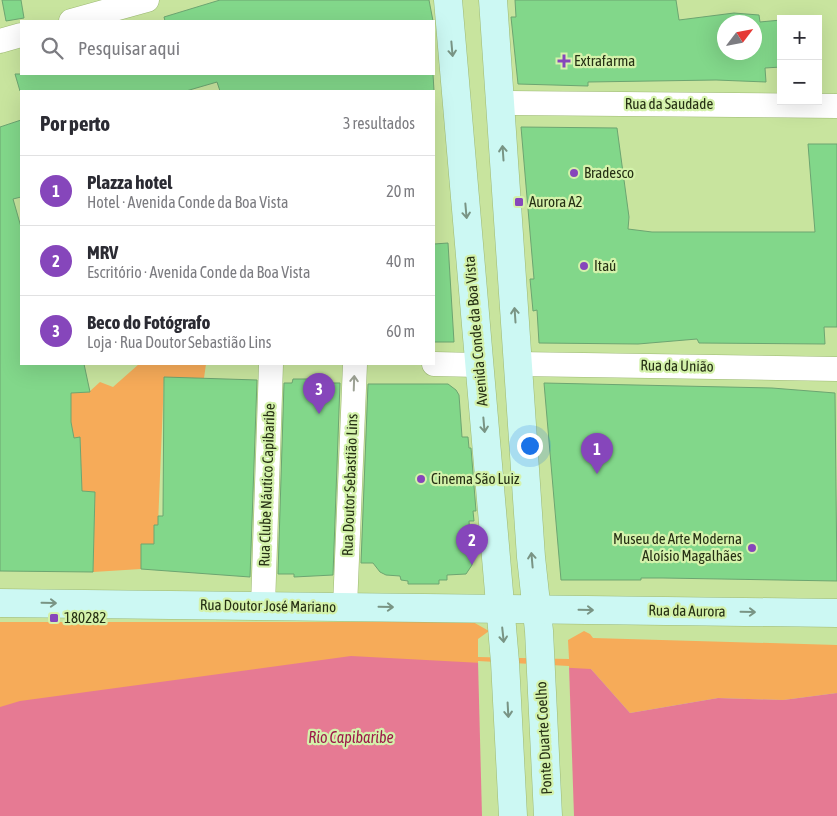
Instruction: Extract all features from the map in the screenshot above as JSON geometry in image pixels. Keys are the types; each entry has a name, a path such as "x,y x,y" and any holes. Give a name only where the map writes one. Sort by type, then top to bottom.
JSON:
{"main road":[{"name":"Avenida Conde da Boa Vista","path":"448,0 478,365 506,662 514,816"},
{"path":"493,0 537,609"},
{"name":"Rua Doutor José Mariano","path":"0,603 537,609"},
{"name":"Rua da Aurora","path":"537,609 837,613"},
{"name":"Ponte Duarte Coelho","path":"537,609 548,816"}],"street":[{"path":"75,20 147,0"},
{"path":"0,41 20,35"},
{"name":"Rua da Saudade","path":"500,102 837,106"},
{"path":"435,364 478,365"},
{"name":"Rua da União","path":"518,364 837,369"},
{"name":"Rua Clube Náutico Capibaribe","path":"263,606 271,365"},
{"name":"Rua Doutor Sebastião Lins","path":"345,607 355,365"}],"shaded area":[{"path":"138,365 206,365 204,378 164,378 158,525 154,544 141,544 141,569 93,572 95,492 82,491 80,438 71,438 63,384 89,392 100,382 113,387"},
{"path":"0,622 473,622 489,631 478,639 478,657 569,659 568,640 584,631 593,638 837,645 837,693 783,700 718,698 630,713 591,669 0,711"}],"water":[{"name":"Rio Capibaribe","path":"351,656 591,669 630,713 718,698 783,700 837,693 837,816 0,816 0,707 20,701"}],"pier":[{"path":"478,661 569,666 574,816 482,816"}],"building":[{"path":"2,0 21,0 24,18 6,21"},
{"path":"220,0 429,0 433,20 165,20 164,17"},
{"path":"515,0 676,0 679,20 717,15 717,60 762,60 762,22 777,20 777,67 765,68 766,82 716,80 588,82 588,86 518,84 511,17 516,17"},
{"path":"734,13 759,15 718,15"},
{"path":"15,74 433,75 434,90 220,90 217,82 189,90 20,91"},
{"path":"20,120 20,197 13,199 20,224 20,365 84,365 90,392 71,393 71,422 74,438 80,437 82,491 95,492 93,572 0,571 0,127"},
{"path":"521,127 617,128 629,217 628,229 652,232 815,232 808,144 837,144 837,327 824,327 825,344 699,343 697,339 638,344 539,343 537,310 533,311 530,279 534,279"},
{"path":"448,243 454,342 435,342 435,244"},
{"path":"164,377 257,380 250,577 141,569 141,544 154,544 154,525 158,525 158,516 163,516"},
{"path":"293,379 329,379 329,383 340,383 333,575 294,577 294,574 278,574 284,383 292,383"},
{"path":"544,383 772,388 835,393 837,581 663,578 641,578 641,580 561,580"},
{"name":"Cinema São Luiz","path":"368,384 448,384 459,395 462,437 468,437 469,448 471,448 476,511 473,511 474,521 469,521 472,565 466,574 447,575 447,580 439,580 439,584 408,584 408,581 401,580 400,576 386,575 380,572 373,563 361,563"}],"place":[{"name":"Extrafarma","path":"564,61"},
{"name":"Bradesco","path":"574,173"},
{"name":"Aurora A2","path":"519,202"},
{"name":"Itaú","path":"584,266"},
{"name":"Beco do Fotógrafo","path":"319,414"},
{"name":"Plazza hotel","path":"597,474"},
{"name":"Cinema São Luiz","path":"421,479"},
{"name":"Museu de Arte Moderna Aloísio Magalhães","path":"752,548"},
{"name":"MRV","path":"472,565"},
{"name":"180282","path":"54,618"}]}
